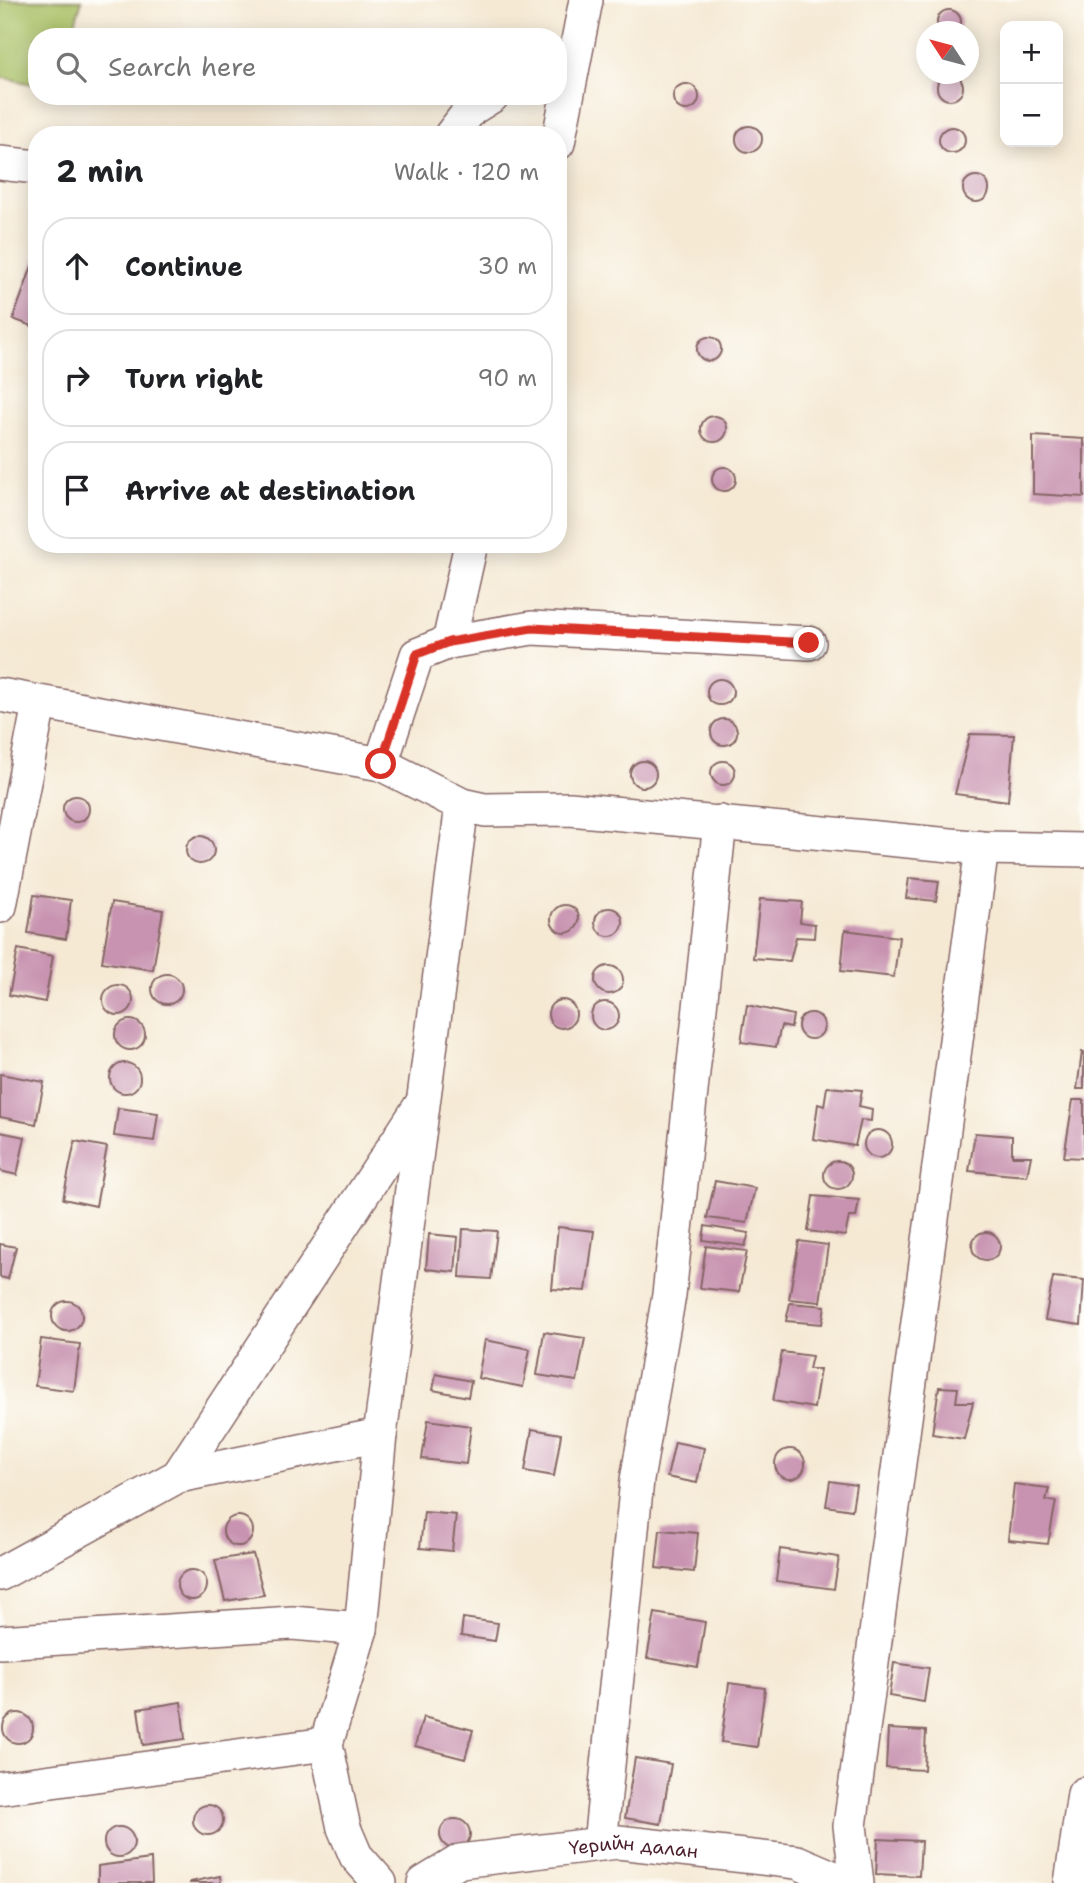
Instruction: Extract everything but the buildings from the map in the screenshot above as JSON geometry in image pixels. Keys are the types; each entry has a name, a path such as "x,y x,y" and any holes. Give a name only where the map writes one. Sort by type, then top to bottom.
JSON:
{"street":[{"path":"568,49 586,0"},
{"path":"458,126 477,105"},
{"path":"560,126 562,105"},
{"path":"0,163 28,166"},
{"path":"449,642 469,553"},
{"path":"381,764 417,654 449,642 532,628 809,643"},
{"path":"0,695 381,764 462,805 485,810 570,809 982,848 1084,850"},
{"path":"0,906 39,704"},
{"path":"380,1883 356,1856 344,1828 326,1744 362,1629 380,1435 462,805"},
{"path":"600,1844 637,1480 669,1295 720,822"},
{"path":"857,1883 850,1826 982,848"},
{"path":"178,1476 426,1097"},
{"path":"0,1574 178,1476 380,1435"},
{"path":"0,1642 292,1623 362,1629"},
{"path":"0,1788 326,1744"},
{"path":"1071,1883 1084,1794"},
{"name":"Үерийн далан","path":"424,1883 460,1861 618,1842 797,1863 846,1883"}],"green space":[{"path":"0,0 82,0 74,28 28,28 28,83 0,77"}],"route":[{"path":"381,764 417,654 449,642 532,628 809,643"}]}
